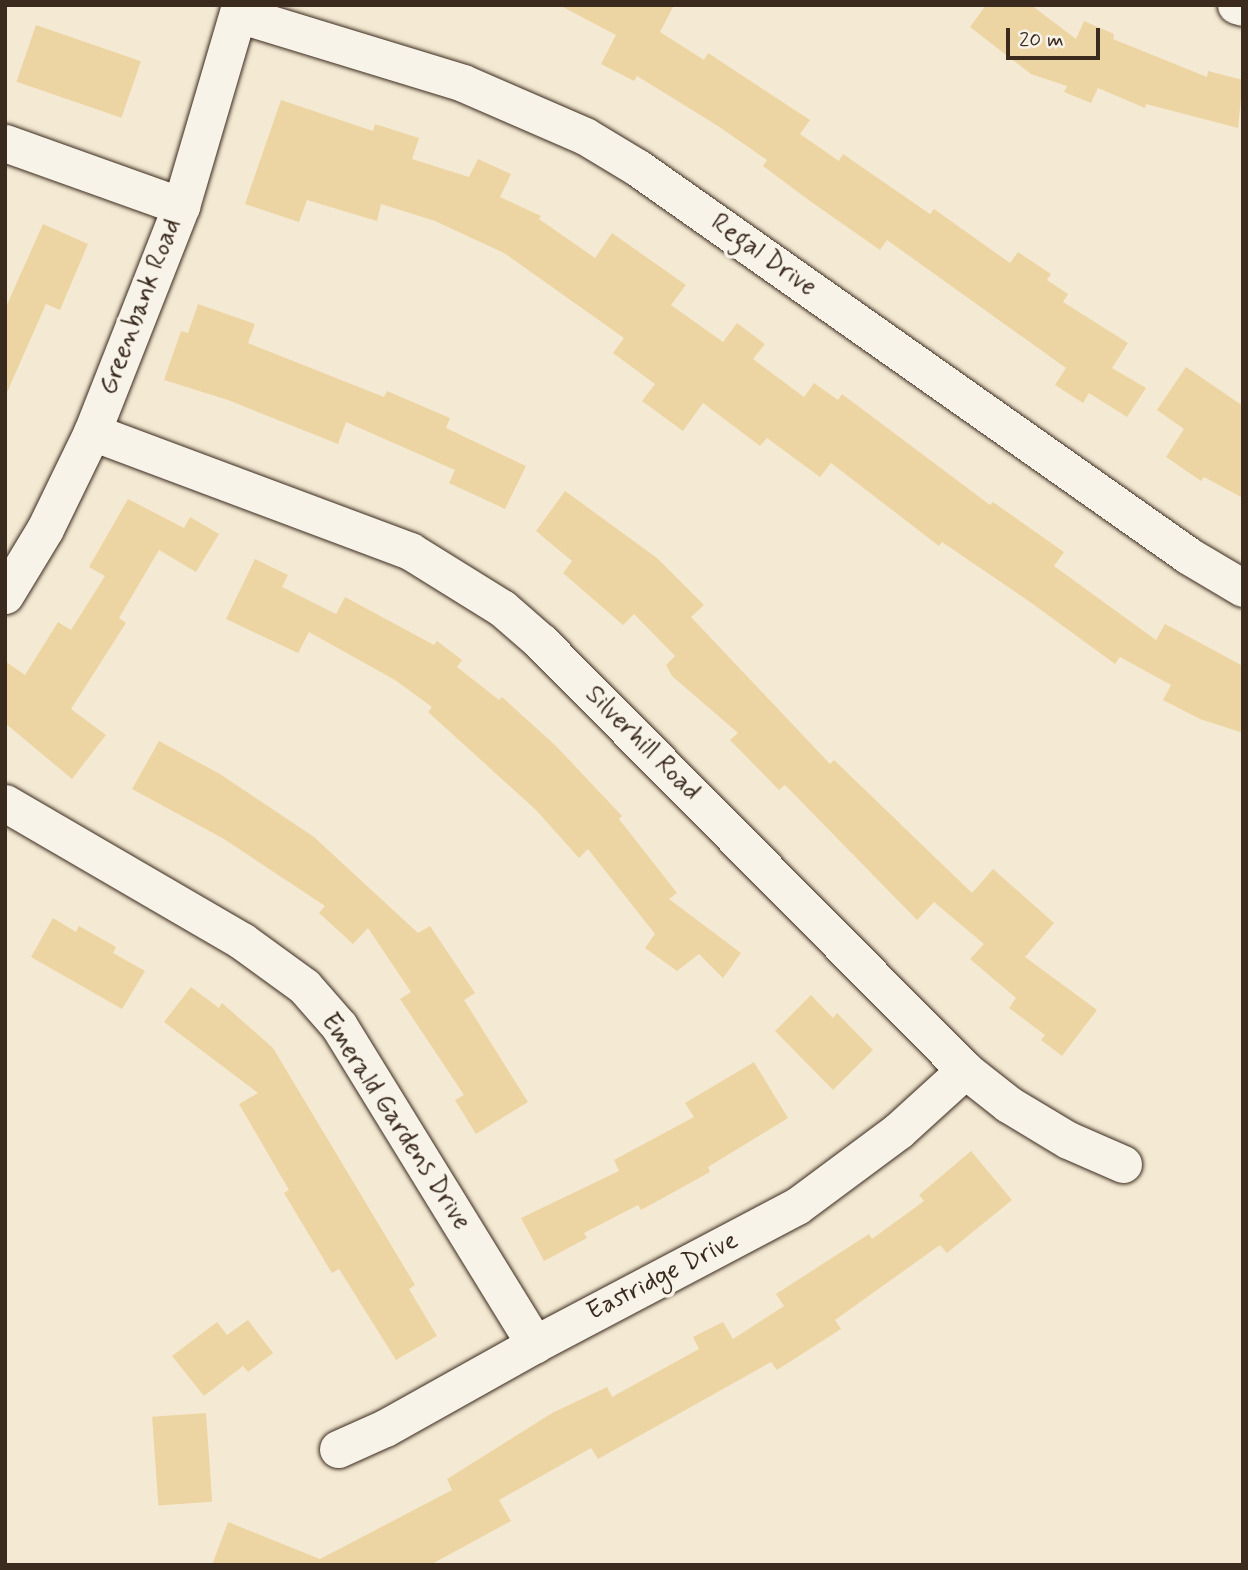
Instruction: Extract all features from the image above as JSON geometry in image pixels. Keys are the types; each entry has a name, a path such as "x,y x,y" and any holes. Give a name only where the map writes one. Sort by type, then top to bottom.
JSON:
{"street":[{"path":"1236,5 1243,7"},
{"name":"Greenbank Road","path":"5,595 45,529 92,432 181,206 239,10"},
{"name":"Regal Drive","path":"239,10 463,83 585,136 639,168 1189,556 1243,588"},
{"path":"5,143 181,206"},
{"name":"Silverhill Road","path":"92,432 411,551 502,608 541,642 965,1070 1008,1104 1068,1139 1123,1164"},
{"name":"Emerald Gardens Drive","path":"5,803 242,941 304,986 339,1026 535,1344"},
{"name":"Eastridge Drive","path":"338,1448 385,1429 535,1344 797,1206 898,1131 965,1070"}],"building":[{"path":"559,5 674,5 660,32 704,60 708,53 810,120 800,134 839,161 843,154 930,214 934,209 1010,263 1018,252 1051,274 1047,280 1068,294 1063,302 1128,343 1112,368 1146,388 1127,417 1089,393 1083,403 1055,385 1066,368 887,240 880,250 763,166 767,160 718,126 637,76 634,81 601,64 616,35"},
{"path":"986,5 1031,5 1076,39 1084,21 1114,34 1113,39 1207,77 1208,71 1243,80 1238,128 1146,104 1145,108 1098,88 1091,103 1064,92 1067,86 1031,74 970,27"},
{"path":"36,25 141,61 121,118 16,82"},
{"path":"281,100 373,131 375,124 419,138 412,159 469,177 478,159 511,174 500,197 541,216 539,219 595,258 612,233 686,285 671,305 723,342 737,323 765,344 753,359 804,397 814,383 838,400 842,394 990,505 993,502 1064,552 1054,566 1156,640 1165,624 1243,666 1243,733 1200,719 1163,700 1171,685 1120,657 1115,664 942,542 939,546 831,463 820,477 767,438 760,446 703,403 683,431 642,401 655,384 613,353 624,338 504,253 435,221 381,204 377,221 307,200 299,222 245,204"},
{"path":"43,224 88,244 60,310 46,304 5,397 5,309"},
{"path":"198,304 255,324 248,343 384,397 387,391 450,418 446,428 526,466 505,509 449,483 455,470 346,422 338,444 228,400 164,380 181,331 188,333"},
{"path":"1186,367 1243,406 1243,498 1204,477 1201,481 1166,457 1184,429 1157,410"},
{"path":"565,491 657,558 704,605 691,617 830,764 834,760 972,893 993,869 1054,923 1025,957 1097,1010 1062,1056 1041,1040 1045,1035 1009,1008 1016,998 970,959 984,944 934,902 917,920 785,785 779,790 730,740 738,733 672,676 666,665 675,656 634,614 623,625 563,573 572,561 536,531"},
{"path":"128,499 184,528 190,517 219,534 196,572 159,550 119,618 126,623 71,709 106,735 72,779 5,723 5,661 25,675 58,622 71,630 105,576 89,567"},
{"path":"255,559 288,575 282,587 336,614 345,597 434,645 437,641 462,660 457,667 499,700 502,697 556,746 622,816 619,819 677,893 669,899 741,953 723,978 699,954 677,971 645,948 655,934 588,849 579,858 536,810 428,712 432,707 395,680 309,632 298,653 226,619"},
{"path":"159,741 220,774 314,837 418,933 430,926 475,993 464,1000 528,1102 476,1134 455,1100 464,1095 400,999 411,992 368,928 353,944 319,913 325,906 224,839 132,789"},
{"path":"53,918 76,932 79,926 116,947 113,953 145,971 122,1009 31,957"},
{"path":"191,987 219,1008 222,1003 273,1048 415,1285 409,1289 437,1336 396,1360 339,1269 332,1273 284,1193 289,1190 239,1104 258,1093 164,1022"},
{"path":"811,995 833,1018 837,1013 873,1050 833,1090 775,1031"},
{"path":"754,1062 788,1118 708,1167 710,1172 641,1210 638,1205 584,1233 587,1238 544,1261 521,1218 619,1171 614,1160 694,1117 685,1103"},
{"path":"971,1151 1012,1200 947,1253 940,1245 835,1320 841,1329 777,1370 771,1362 598,1459 591,1448 499,1500 511,1521 430,1565 212,1565 228,1522 320,1559 452,1490 447,1479 552,1413 607,1387 612,1397 699,1349 693,1337 723,1322 733,1339 784,1306 776,1294 869,1234 872,1239 924,1201 919,1195"},
{"path":"248,1320 273,1353 248,1372 243,1366 204,1396 172,1356 217,1322 227,1335"},
{"path":"206,1413 212,1502 158,1506 152,1417"}]}
